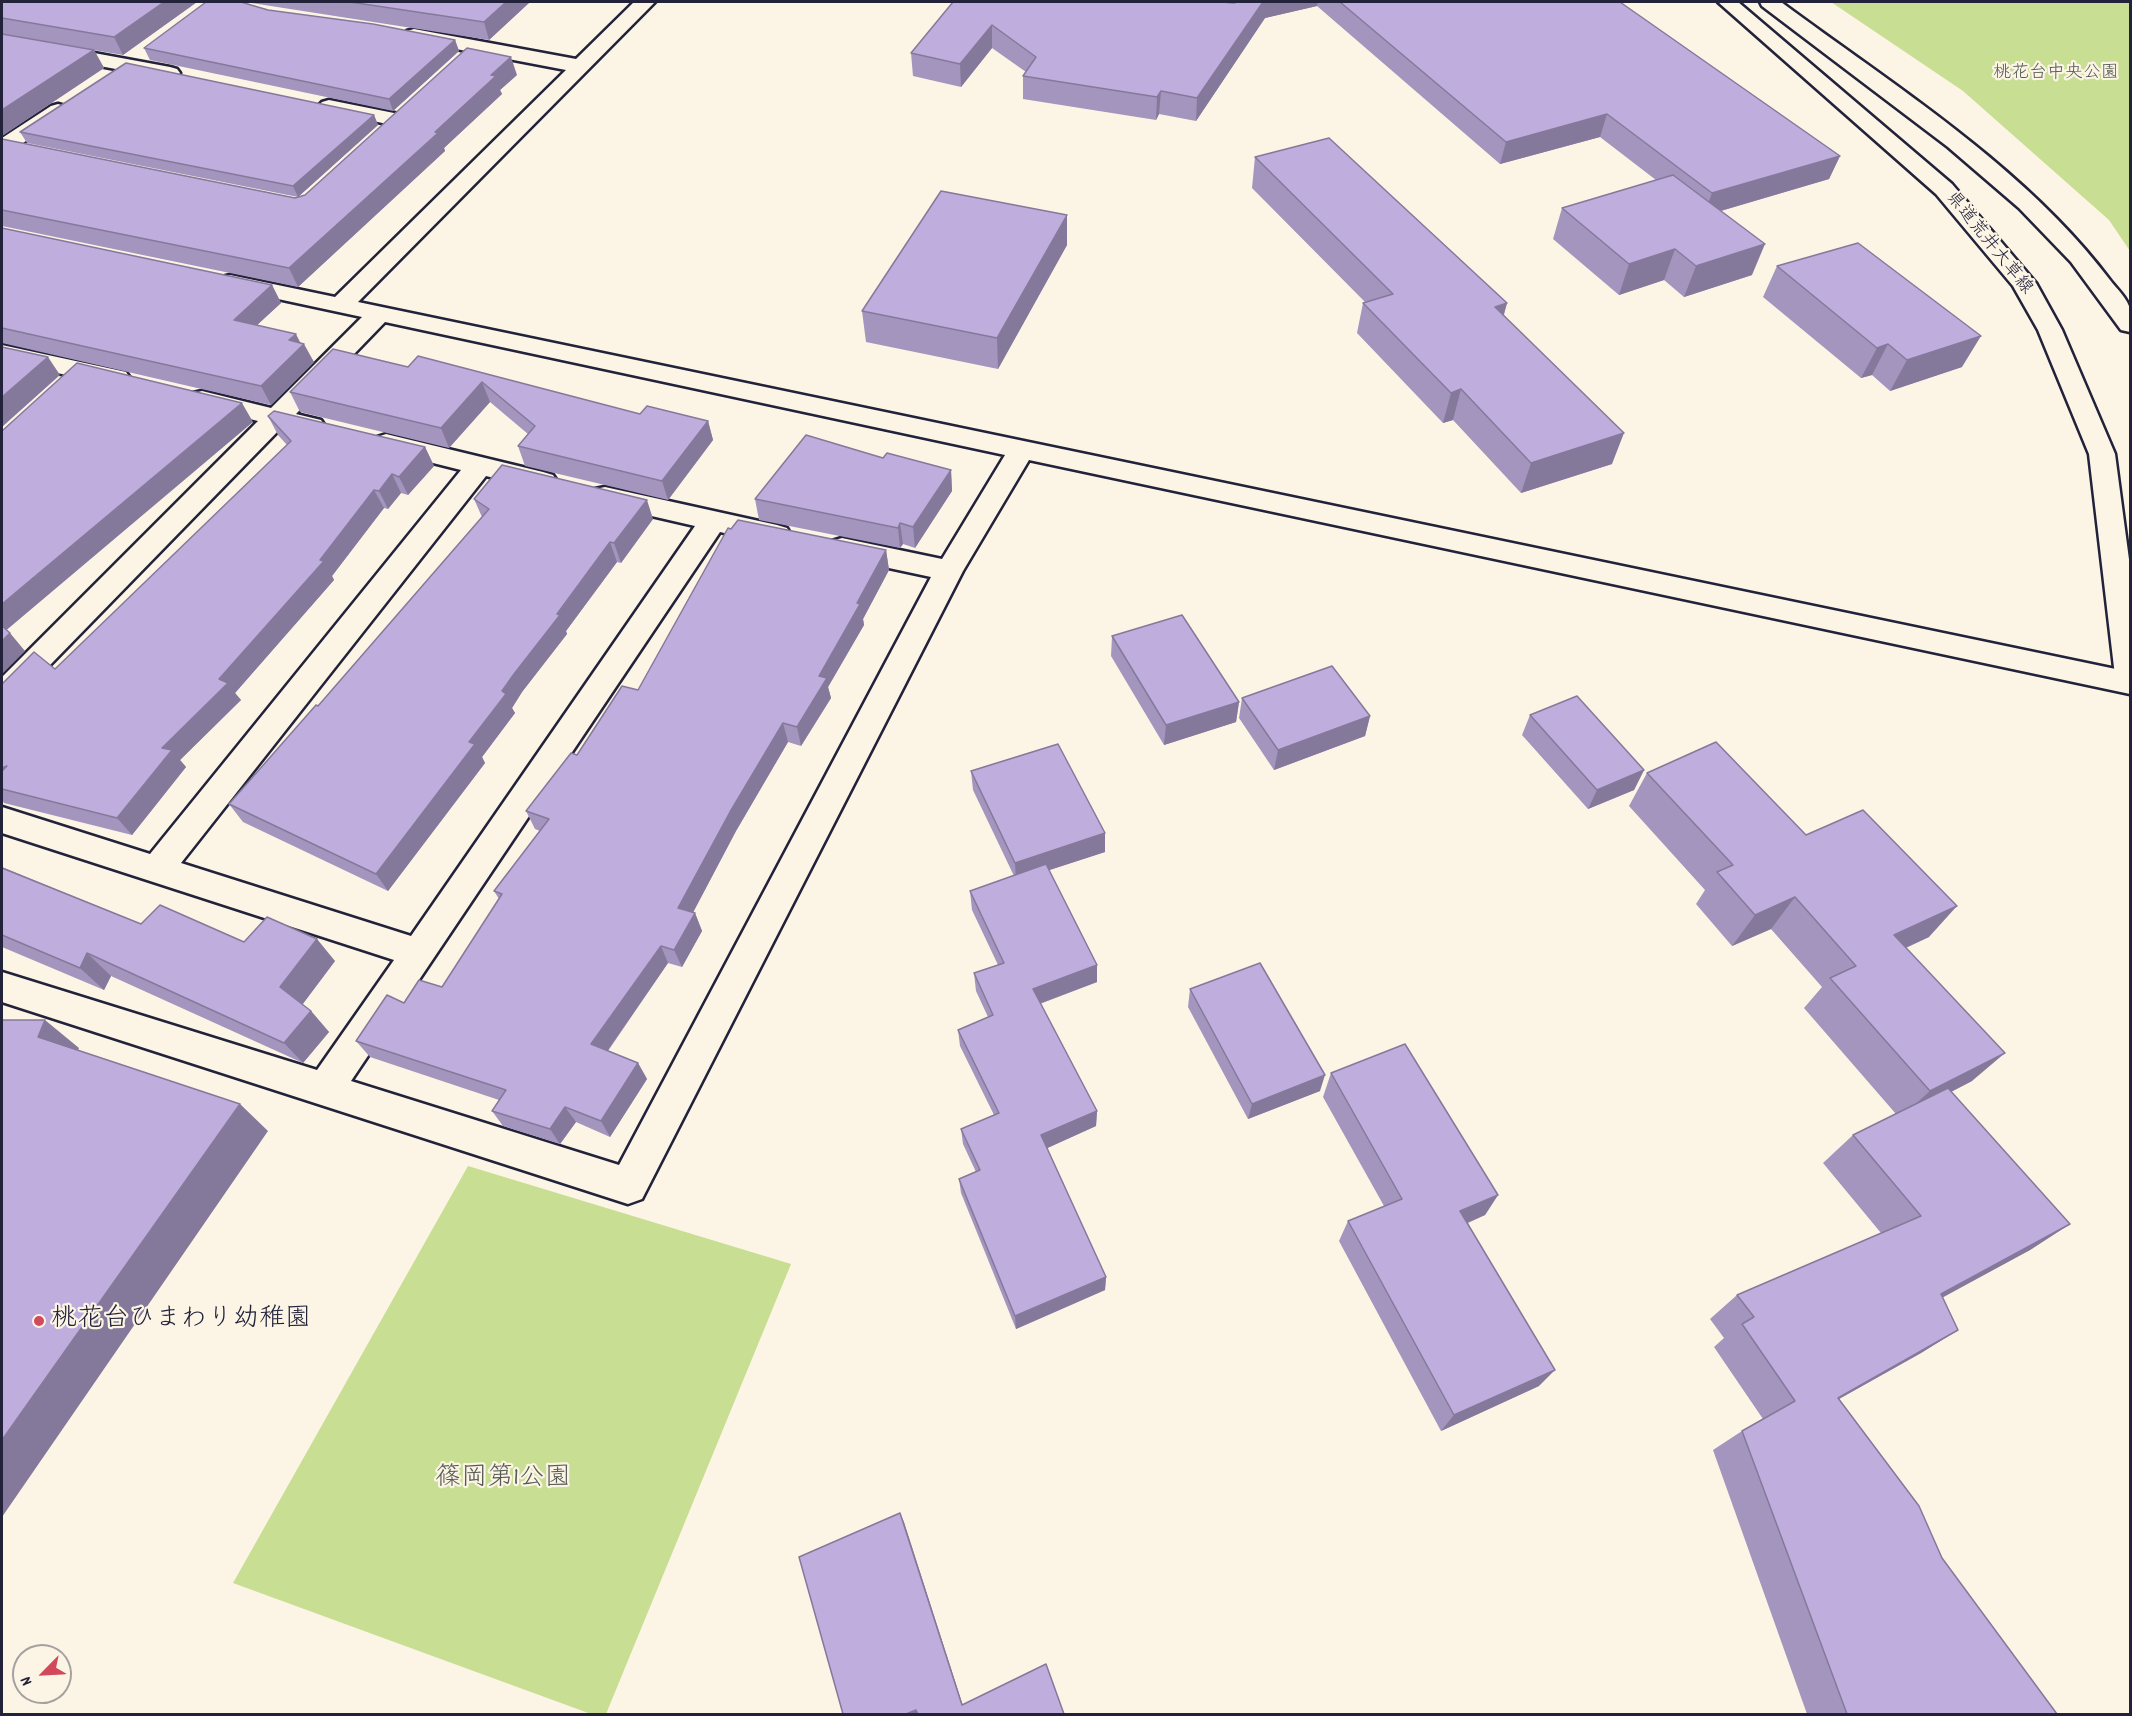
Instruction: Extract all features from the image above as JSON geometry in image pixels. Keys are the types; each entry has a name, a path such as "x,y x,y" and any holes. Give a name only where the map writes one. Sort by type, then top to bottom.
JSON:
{"street":[{"path":"341,305 645,2"},
{"name":"県道荒井大草線","path":"1727,2 1944,189 2024,283 2050,330 2102,454 2130,676"},
{"path":"1769,2 1999,179 2060,236 2102,285 2130,325"},
{"path":"400,32 579,66"},
{"path":"2,42 185,76"},
{"path":"461,64 478,48"},
{"path":"99,83 147,50"},
{"path":"2,147 79,96"},
{"path":"310,102 401,121"},
{"path":"383,137 418,105"},
{"path":"2,147 36,154"},
{"path":"209,278 2130,683"},
{"path":"2,695 379,314"},
{"path":"2,354 141,384"},
{"path":"60,393 84,370"},
{"path":"175,393 334,431"},
{"path":"367,439 712,522 949,571"},
{"path":"2,987 326,1088 628,1186 949,571 1022,449"},
{"path":"156,871 479,466"},
{"path":"326,1088 416,952 712,522"},
{"path":"2,820 156,871 416,952"}],"green space":[{"name":"桃花台中央公園","path":"1831,2 2130,2 2130,251 2109,220 1963,91"},
{"name":"篠岡第1公園","path":"468,1166 791,1264 606,1714 591,1714 233,1583"}],"building":[{"path":"2,2 164,2 114,37 2,18"},
{"path":"206,2 241,2 268,10 373,24 455,40 389,99 144,48"},
{"path":"350,2 506,2 484,22"},
{"path":"953,2 1263,2 1197,98 1161,91 1157,97 1023,76 1036,57 992,25 960,64 911,53"},
{"path":"1340,2 1620,2 1840,156 1712,193 1607,114 1506,142"},
{"path":"2,34 94,50 2,110"},
{"path":"467,48 511,57 491,75 496,76 435,132 438,133 289,268 2,210 2,139 295,198 305,195"},
{"path":"126,63 374,115 293,186 20,132"},
{"path":"1329,138 1507,303 1495,307 1624,433 1531,463 1461,389 1451,393 1363,303 1393,294 1255,157"},
{"path":"1673,175 1765,244 1696,266 1675,249 1629,264 1562,208"},
{"path":"941,191 1067,215 997,338 862,311"},
{"path":"2,228 272,285 234,320 296,334 289,340 304,344 261,386 2,328"},
{"path":"1858,243 1981,336 1907,360 1888,344 1877,348 1777,266"},
{"path":"2,347 48,357 2,397"},
{"path":"333,349 408,367 418,356 640,414 647,406 708,421 662,481 518,446 535,426 482,382 441,428 290,392"},
{"path":"77,363 242,403 2,604 2,431"},
{"path":"274,411 425,447 399,477 392,474 379,491 374,490 320,560 324,561 219,679 228,683 162,748 172,750 117,818 2,789 2,771 7,766 2,768 2,684 34,652 55,669 291,441 268,416"},
{"path":"806,435 883,458 887,453 951,470 913,527 900,523 898,528 755,499"},
{"path":"502,465 647,500 614,543 610,542 557,614 560,615 502,691 506,694 469,742 475,744 376,874 229,804 316,705 318,706 489,509 474,499"},
{"path":"738,520 886,550 857,603 860,604 819,676 827,678 797,727 783,723 730,812 678,908 695,913 674,950 661,946 591,1044 638,1063 601,1121 565,1107 550,1129 492,1111 506,1090 356,1041 387,995 404,1003 419,980 442,987 502,894 494,891 549,819 526,811 571,753 577,755 622,686 638,690 728,528 731,529"},
{"path":"1182,615 1239,702 1166,725 1112,636"},
{"path":"2,626 10,633 2,641"},
{"path":"1332,666 1370,716 1278,750 1242,698"},
{"path":"1577,696 1644,770 1597,790 1530,715"},
{"path":"1716,742 1806,835 1863,810 1957,906 1894,935 2005,1053 1930,1091 1830,978 1856,966 1795,897 1755,915 1717,872 1733,865 1647,773"},
{"path":"1058,744 1105,833 1015,863 971,771"},
{"path":"1046,864 1097,965 1033,989 1097,1111 1041,1135 1106,1277 1015,1316 959,1179 980,1170 961,1129 999,1113 958,1030 993,1015 974,973 1004,963 970,891"},
{"path":"2,868 141,924 160,905 244,942 267,917 317,939 280,987 311,1011 284,1043 87,953 80,968 2,935"},
{"path":"1260,963 1325,1075 1252,1104 1190,989"},
{"path":"2,1020 45,1020 38,1037 240,1104 2,1440"},
{"path":"1405,1044 1498,1195 1460,1211 1555,1370 1454,1415 1348,1221 1402,1199 1331,1073"},
{"path":"1948,1088 2070,1224 1941,1294 1958,1330 1838,1398 1919,1506 1942,1558 2057,1714 1847,1714 1742,1431 1795,1401 1742,1324 1754,1317 1737,1295 1921,1216 1853,1135"},
{"path":"900,1513 962,1705 1046,1664 1064,1714 918,1714 916,1710 906,1714 843,1714 799,1557"}],"place":[{"name":"桃花台ひまわり幼稚園","path":"39,1321"}]}
